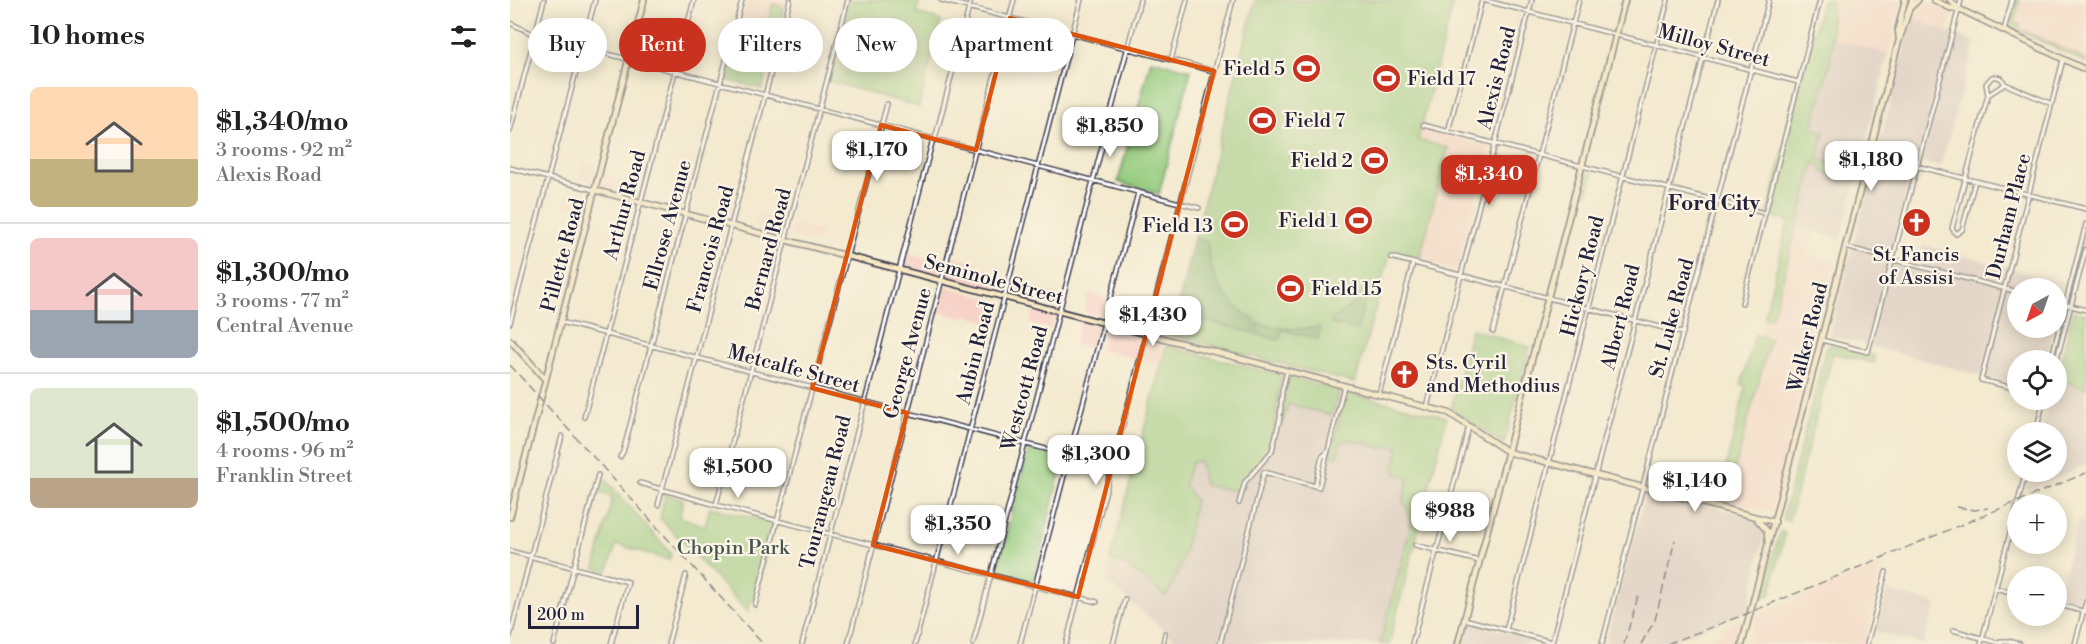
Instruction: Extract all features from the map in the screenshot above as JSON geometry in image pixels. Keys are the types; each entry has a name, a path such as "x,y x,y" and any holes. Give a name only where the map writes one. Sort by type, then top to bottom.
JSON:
{"street":[{"path":"539,18 544,0"},
{"path":"590,18 595,0"},
{"name":"Pillette Road","path":"639,18 644,0"},
{"name":"Arthur Road","path":"689,18 694,0"},
{"name":"Ellrose Avenue","path":"620,457 742,0"},
{"name":"Francois Road","path":"658,505 790,0"},
{"name":"Bernard Road","path":"716,505 848,0"},
{"path":"941,0 1010,18"},
{"name":"Tourangeau Road","path":"802,644 898,269 971,0"},
{"name":"George Avenue","path":"1010,18 1014,0"},
{"name":"Aubin Road","path":"1074,27 1081,0"},
{"name":"Westcott Road","path":"973,644 1140,0"},
{"path":"1171,60 1187,0"},
{"path":"1066,644 1233,0"},
{"path":"1448,132 1482,0"},
{"name":"Milloy Street","path":"1482,0 1798,82"},
{"name":"Alexis Road","path":"1426,407 1532,0"},
{"path":"1493,332 1580,0"},
{"path":"1458,644 1625,0"},
{"name":"Hickory Road","path":"1506,630 1668,0"},
{"name":"Albert Road","path":"1506,630 1552,642 1718,0"},
{"name":"St. Luke Road","path":"1602,644 1769,0"},
{"path":"1742,303 1820,0"},
{"name":"Walker Road","path":"1899,38 1898,29 1905,0"},
{"name":"Walker Road","path":"1742,644 1899,38 1912,0"},
{"path":"1910,9 1918,0"},
{"path":"1934,0 1950,8 1959,9"},
{"path":"1950,0 1959,9 2086,70"},
{"path":"1822,340 1868,352 1961,0"},
{"path":"2004,31 2012,0"},
{"path":"510,23 528,32"},
{"path":"1074,36 1214,71"},
{"name":"Durham Place","path":"2007,386 1981,380 2063,60"},
{"path":"510,131 528,62"},
{"path":"510,323 576,72"},
{"name":"Pillette Road","path":"510,517 625,72"},
{"name":"Arthur Road","path":"584,417 675,72"},
{"path":"679,72 1199,208"},
{"name":"George Avenue","path":"848,644 996,72"},
{"name":"Aubin Road","path":"915,644 1062,72"},
{"path":"1975,181 1962,230 1956,234 1952,228 1988,96 1986,84 1992,77 2002,79 2005,84 2052,104"},
{"path":"1988,96 2005,84"},
{"path":"755,605 887,104"},
{"path":"1422,125 1764,213"},
{"path":"1869,154 2086,209"},
{"name":"Seminole Street","path":"510,168 1449,412 1508,452 1775,522"},
{"path":"1020,644 1138,192"},
{"path":"2067,297 2086,224"},
{"path":"1845,247 2007,290"},
{"path":"2059,350 2086,249"},
{"path":"1391,256 1683,333"},
{"path":"1379,394 1413,263"},
{"path":"2067,305 2086,310"},
{"name":"Metcalfe Street","path":"559,321 1126,470"},
{"path":"510,340 545,379"},
{"path":"1239,504 1245,482 1272,451 1287,371"},
{"path":"1220,644 1264,472 1315,486 1322,457 1328,452 1344,386"},
{"path":"1412,644 1469,426"},
{"path":"510,636 562,436"},
{"path":"554,644 598,475"},
{"path":"1981,644 2023,482"},
{"path":"640,483 716,505 1097,602"},
{"path":"1752,516 1767,531 1768,546"},
{"path":"1415,544 1479,561"},
{"path":"510,551 628,582 611,644"},
{"path":"1867,644 1886,572"},
{"path":"668,644 686,575"},
{"path":"1995,588 2007,591"},
{"path":"1113,644 1125,599"},
{"path":"2075,644 2086,602"},
{"path":"2067,607 2085,611"},
{"path":"1464,619 1506,630"},
{"path":"1953,630 2001,643 2008,641 2020,644"},
{"path":"1162,644 1165,633"}],"highlighted area":[{"path":"1010,18 1214,71 1078,597 873,545 907,413 812,388 881,125 976,150"}],"shaded area":[{"path":"747,0 786,0 781,18 742,18"},
{"path":"1831,0 1902,0 1888,54 1832,39"},
{"path":"2014,0 2086,0 2086,64 2007,27"},
{"path":"1919,1 1925,1 1952,13 1947,33 1913,17"},
{"path":"1913,17 1975,43 1940,167 1915,160 1888,260 1918,269 1923,245 2047,278 2007,278 2007,338 2051,338 2048,350 2007,350 2007,382 1829,335"},
{"path":"1832,39 1888,54 1841,239 1788,224 1787,220 1829,66"},
{"path":"729,72 767,72 762,89 727,80"},
{"path":"1421,129 1489,147 1457,270 1419,261 1448,148 1418,140"},
{"path":"583,163 595,166 591,183 579,180"},
{"path":"602,173 622,178 618,192 602,188 600,185"},
{"path":"570,189 588,194 583,211 565,206"},
{"path":"759,215 786,222 783,235 755,228"},
{"path":"792,224 821,231 818,243 789,236"},
{"path":"1788,224 1815,231 1808,255 1835,262 1771,512 1718,497"},
{"path":"906,253 942,263 939,275 903,266"},
{"path":"950,256 977,263 975,273 1003,281 1001,291 945,276"},
{"path":"1011,283 1027,287 1024,297 1009,293"},
{"path":"945,287 999,301 993,323 964,315 963,319 938,311"},
{"path":"1039,290 1058,295 1055,305 1037,300"},
{"path":"1088,294 1105,298 1100,316 1084,312"},
{"path":"1135,306 1148,309 1143,327 1130,324"},
{"path":"1033,309 1054,315 1051,329 1030,324"},
{"path":"1080,321 1100,326 1094,349 1074,344"},
{"path":"1105,329 1141,338 1136,358 1100,350"},
{"path":"1147,341 1166,346 1161,365 1141,360"},
{"path":"1166,346 1447,417 1389,644 1180,644 1106,581"},
{"path":"2067,382 2086,388 2086,465 2067,473 2067,422 2044,422 2047,410 2067,410"},
{"path":"1532,438 1550,442 1546,457 1529,453"},
{"path":"2028,482 2047,482 2026,491"},
{"path":"1647,490 1757,518 1764,529 1764,538 1747,611 1664,644 1605,644"},
{"path":"2078,519 2086,522 2086,586 2082,604 2067,600 2066,566"},
{"path":"1882,564 1865,644 1749,644 1756,615"},
{"path":"1887,591 1937,604 1923,644 1876,632"},
{"path":"1746,618 1739,644 1702,644 1723,628"},
{"path":"1468,622 1486,627 1547,644 1462,644"}],"green space":[{"path":"849,0 919,1 917,13 932,18 929,18 929,68 919,107 828,81 835,54 835,72 917,72 917,18 844,18"},
{"path":"1255,0 1454,0 1418,140 1448,148 1419,261 1390,254 1355,383 1170,335"},
{"path":"1822,0 1831,0 1832,47 1812,128 1824,132 1818,159 1859,171 1856,181 1821,172 1822,166 1814,163 1772,318 1764,317 1788,224 1787,220 1767,215"},
{"path":"2014,0 2020,0 2014,23 2020,24 2018,28 2086,60 2086,63 2008,25"},
{"path":"773,4 784,7 781,18 770,18"},
{"path":"1151,60 1191,70 1159,194 1118,182"},
{"path":"729,72 766,72 762,89 727,80"},
{"path":"1585,172 1593,174 1587,194 1579,192"},
{"path":"1194,238 1207,241 1208,254 1215,277 1227,297 1256,321 1253,333 1199,319 1197,324 1190,321 1190,313 1177,309"},
{"path":"1371,282 1357,330 1331,324 1331,320 1352,305"},
{"path":"2073,311 2086,314 2086,388 2067,382 2067,350 2064,350"},
{"path":"1259,323 1290,329 1320,327 1318,339 1282,330 1280,340 1256,334"},
{"path":"1471,329 1530,347 1504,444 1451,409"},
{"path":"1755,335 1770,339 1732,480 1723,478 1746,387 1741,385"},
{"path":"1830,345 1875,356 1874,363 1833,353 1787,521 1783,519 1783,516 1826,349"},
{"path":"1166,346 1281,375 1272,444 1245,479 1240,492 1204,485 1199,460 1191,463 1184,484 1195,500 1188,537 1181,565 1165,596 1126,565 1110,560"},
{"path":"1289,377 1339,390 1331,415 1289,404 1281,427"},
{"path":"1346,392 1447,417 1389,644 1380,644 1412,521 1403,500 1409,477 1396,474 1394,468 1399,448 1386,445 1385,449 1348,439 1347,442 1341,441 1337,457 1330,455"},
{"path":"1029,447 1064,457 1033,581 996,573"},
{"path":"603,477 671,554 669,560 616,544 608,571 595,568 613,497 598,492"},
{"name":"Chopin Park","path":"665,494 683,499 680,517 705,526 710,507 774,523 754,600 750,603 748,612 660,518"},
{"path":"1780,532 1785,534 1770,595 1761,598"}],"railway":[{"path":"510,365 763,644"},
{"path":"1667,644 1746,614 2086,473"},
{"path":"1957,507 1975,510 1988,508"},
{"path":"1641,644 1655,620 1675,540"},
{"path":"1624,644 1639,593"}],"place":[{"name":"Field 5","path":"1306,68"},
{"name":"Field 17","path":"1386,78"},
{"name":"Field 7","path":"1263,120"},
{"name":"Field 2","path":"1374,160"},
{"name":"Field 1","path":"1359,220"},
{"name":"St. Fancis of Assisi","path":"1916,223"},
{"name":"Field 13","path":"1234,225"},
{"name":"Field 15","path":"1290,288"},
{"name":"Sts. Cyril and Methodius","path":"1405,374"}],"district":[{"name":"Ford City","path":"1714,203"}]}
